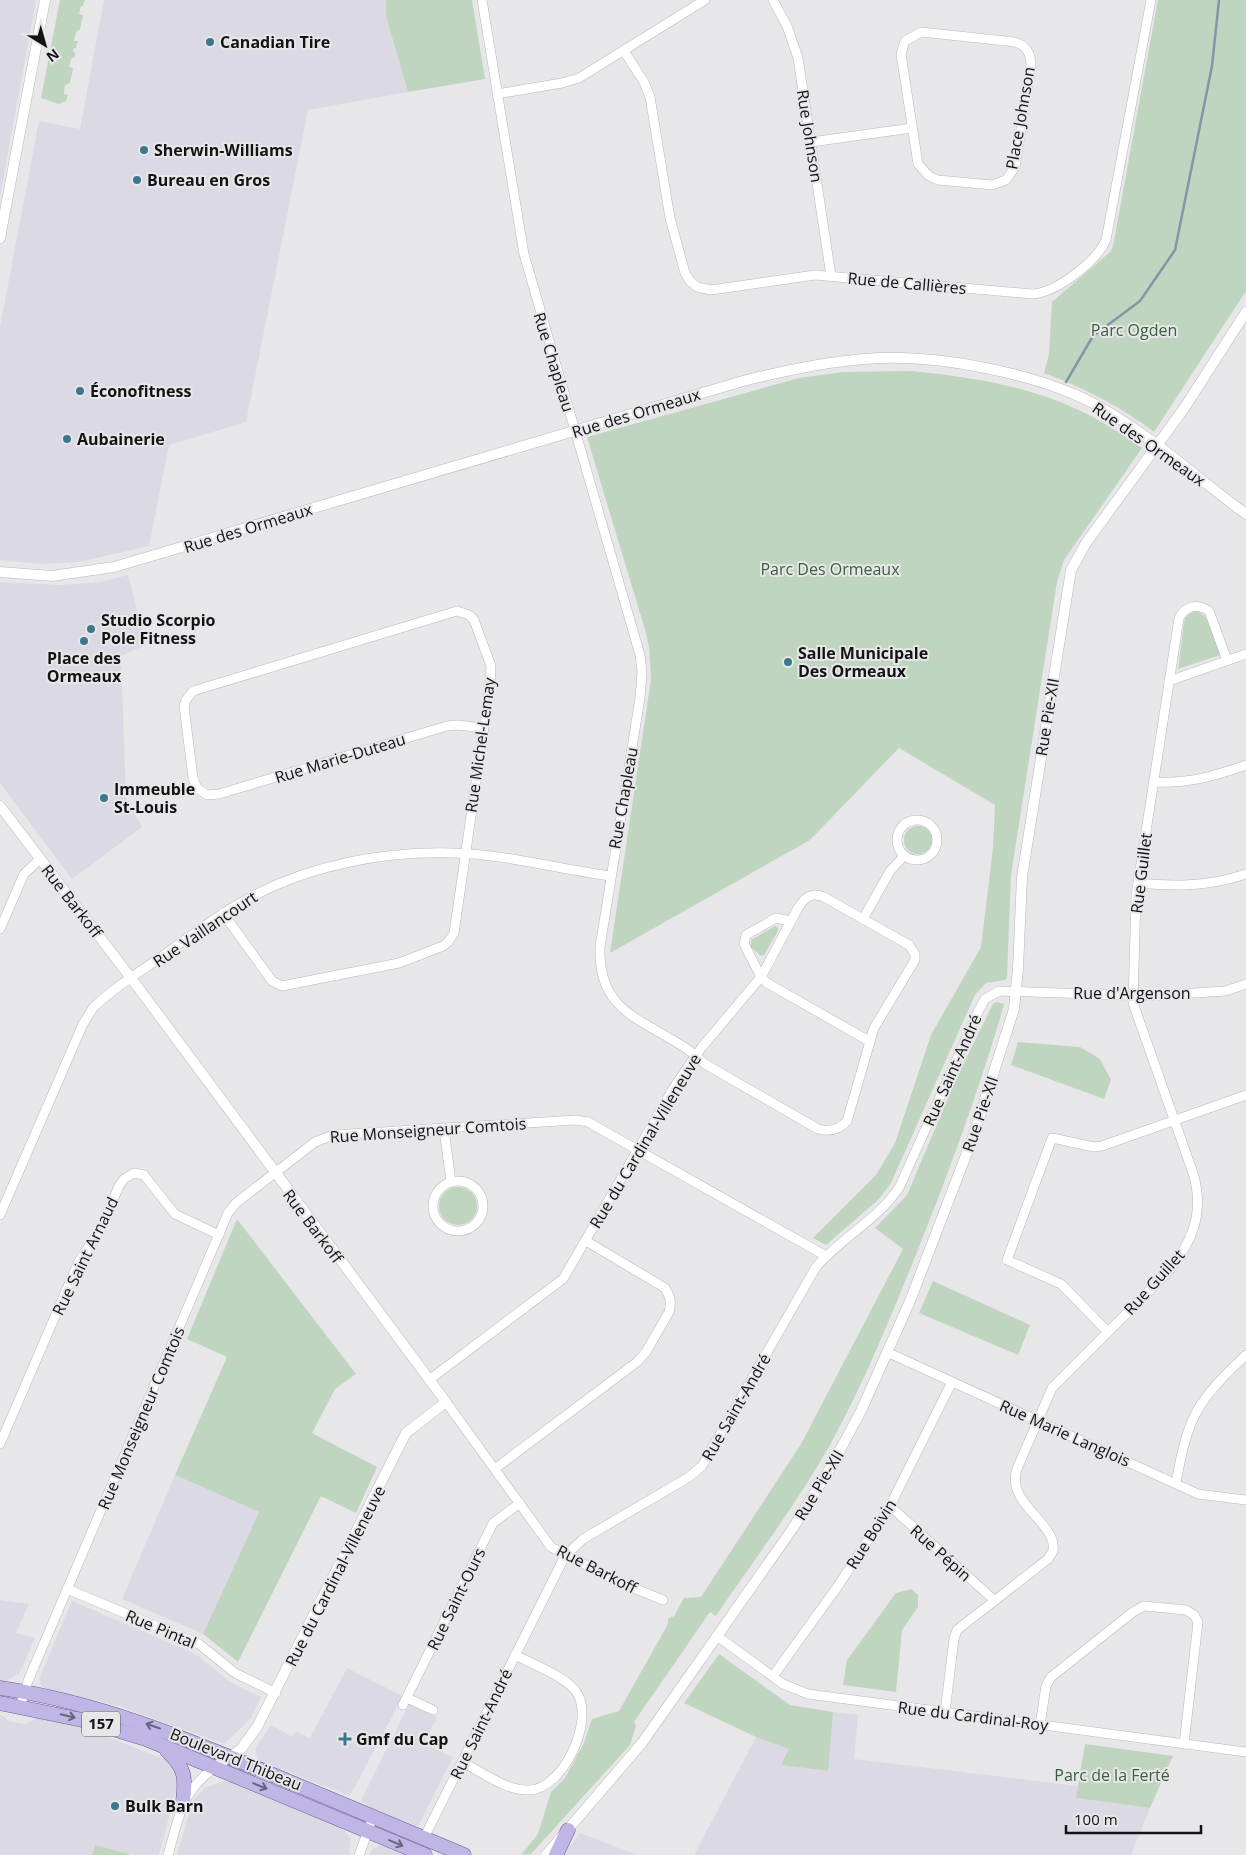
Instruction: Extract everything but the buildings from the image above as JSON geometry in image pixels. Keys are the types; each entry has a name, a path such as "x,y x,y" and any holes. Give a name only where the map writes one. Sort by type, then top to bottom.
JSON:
{"main road":[{"name":"Boulevard Thibeau","path":"0,1688 118,1714 160,1728 464,1855"},
{"name":"Boulevard Thibeau","path":"0,1703 87,1721 159,1744 424,1855"},
{"path":"159,1744 177,1760 183,1770 185,1782 183,1801"},
{"path":"556,1855 568,1830"}],"street":[{"path":"0,238 45,0"},
{"name":"Rue Chapleau","path":"482,0 524,254 574,431 638,644 642,672 636,725 600,947 600,960 604,980 614,998 627,1013 705,1064 818,1129 827,1131 838,1128 847,1121 877,1023 914,960 915,954 909,945 815,894 802,902 761,977"},
{"path":"497,94 571,81 624,51 705,0"},
{"name":"Rue Johnson","path":"773,0 795,45 831,276"},
{"name":"Rue de Callières","path":"624,51 644,82 650,97 670,218 690,282 702,290 804,276 831,276 1033,294 1056,288 1096,256 1104,245 1110,224 1150,0"},
{"name":"Place Johnson","path":"921,32 1015,42 1027,50 1031,65 1016,158 1012,173 1006,180 992,185 938,180 928,176 918,164 912,128 901,54 903,45 912,35 921,32"},
{"path":"811,142 912,128"},
{"name":"Rue Pie-XII","path":"546,1855 642,1743 814,1496 848,1437 889,1353 942,1223 973,1137 1006,1039 1017,992 1022,877 1068,578 1075,561 1086,543 1157,446 1246,312"},
{"name":"Rue des Ormeaux","path":"0,572 52,576 114,567 729,385 800,367 865,359 891,358 993,370 1046,384 1101,408 1157,446 1246,514"},
{"name":"Rue Guillet","path":"945,1712 956,1633 964,1623 1048,1559 1054,1551 1052,1539 1014,1486 1016,1469 1052,1388 1173,1265 1195,1228 1198,1212 1197,1188 1134,1010 1138,883 1179,618 1186,608 1192,606 1204,608 1212,616 1228,660"},
{"name":"Rue Michel-Lemay","path":"199,790 193,778 184,706 193,691 450,612 464,613 474,620 488,656 492,676 452,938 443,946 399,963 282,986 268,976 223,913"},
{"path":"1169,681 1246,654"},
{"name":"Rue Marie-Duteau","path":"199,790 207,795 219,794 447,726 457,725 483,728"},
{"path":"1154,782 1201,779 1246,765"},
{"name":"Rue Barkoff","path":"0,806 496,1468 551,1547 565,1556 663,1600"},
{"path":"913,820 929,824 938,839 935,850 921,860 910,859 904,856 897,844 900,830 913,820"},
{"name":"Rue Vaillancourt","path":"0,1215 83,1024 97,1004 223,913 279,884 343,864 414,854 466,854 610,876"},
{"path":"863,919 890,871 904,856"},
{"path":"0,929 24,874 40,860"},
{"path":"1138,883 1190,886 1212,884 1246,874"},
{"path":"791,921 776,918 746,935 744,944 746,950 761,977 767,983 870,1041"},
{"name":"Rue du Cardinal-Villeneuve","path":"429,1380 564,1279 695,1056 761,977"},
{"name":"Rue d'Argenson","path":"1017,992 1133,996 1218,992 1246,984"},
{"name":"Rue Saint-André","path":"424,1838 565,1556 583,1539 689,1477 702,1466 816,1267 884,1205 900,1186 982,1003 995,992 1017,992"},
{"path":"1108,1332 1061,1284 1007,1260 1052,1138 1098,1147 1246,1094"},
{"name":"Rue Monseigneur Comtois","path":"20,1707 24,1692 67,1589 231,1208 274,1173 324,1137 576,1120 600,1127 826,1256"},
{"path":"444,1128 450,1182"},
{"name":"Rue Saint Arnaud","path":"0,1444 79,1260 100,1230 124,1179 134,1173 144,1175 175,1214 219,1235"},
{"path":"450,1182 467,1182 479,1192 483,1200 481,1216 476,1224 464,1230 456,1231 444,1227 438,1221 434,1212 435,1196 439,1190 450,1182"},
{"path":"496,1468 637,1362 646,1352 669,1312 672,1304 665,1288 586,1241"},
{"name":"Rue Marie Langlois","path":"889,1353 1201,1495 1246,1500"},
{"path":"1176,1483 1185,1438 1196,1409 1213,1387 1246,1355"},
{"name":"Rue Boivin","path":"773,1676 838,1586 890,1506 952,1382"},
{"name":"Rue du Cardinal-Villeneuve","path":"215,1768 241,1749 257,1727 276,1693 406,1433 446,1402"},
{"name":"Rue Saint-Ours","path":"433,1710 405,1702 493,1523 520,1503"},
{"name":"Rue Pépin","path":"890,1506 994,1600"},
{"name":"Rue Pintal","path":"67,1589 199,1644 235,1673 276,1693"},
{"path":"1040,1725 1046,1686 1051,1677 1133,1612 1149,1605 1189,1612 1196,1617 1198,1622 1184,1744"},
{"name":"Rue du Cardinal-Roy","path":"717,1636 790,1688 803,1693 1246,1752"},
{"path":"462,1762 516,1788 533,1790 545,1786 555,1778 579,1738 584,1713 577,1693 562,1680 515,1655"},
{"path":"168,1855 183,1801 198,1781 215,1768"},
{"path":"360,1855 374,1817"}],"shaded area":[{"path":"0,0 36,0 0,196"},
{"path":"104,0 386,0 386,16 408,92 308,110 246,422 169,445 149,546 78,562 40,564 0,560 0,327 39,121 80,129"},
{"path":"128,575 146,645 121,656 126,798 142,827 72,879 0,783 0,582 61,585 100,582"},
{"path":"175,1475 259,1512 203,1634 122,1599"},
{"path":"0,1600 29,1604 16,1633 35,1638 19,1674 5,1681 0,1681"},
{"path":"72,1601 196,1654 229,1681 261,1697 251,1718 224,1744 122,1707 42,1687 39,1679"},
{"path":"347,1668 403,1696 350,1796 258,1760 255,1749 271,1725 293,1737 296,1731 310,1738"},
{"path":"409,1704 437,1717 424,1744 453,1757 419,1825 416,1826 371,1808 361,1801"},
{"path":"833,1712 858,1715 854,1759 1078,1786 1077,1798 1150,1808 1131,1855 694,1855 756,1737 789,1749 781,1765 827,1771"},
{"path":"0,1715 8,1721 26,1724 38,1717 85,1728 169,1761 176,1768 178,1782 159,1855 135,1855 95,1845 92,1855 0,1855"},
{"path":"223,1781 231,1782 340,1827 351,1838 349,1855 177,1855 193,1800 205,1788"},
{"path":"580,1833 637,1855 563,1855"},
{"path":"380,1845 405,1855 369,1855 373,1849"}],"green space":[{"path":"60,0 85,0 79,14 83,15 80,29 76,32 74,41 78,41 73,52 75,52 75,56 71,59 69,67 73,68 70,83 65,85 64,94 68,95 66,101 59,104 41,98"},
{"path":"386,0 472,0 485,79 408,92 386,16"},
{"name":"Parc Ogden","path":"1158,0 1246,0 1246,291 1154,432 1101,398 1044,373 1049,354 1052,302 1110,252 1113,246"},
{"name":"Parc Des Ormeaux","path":"913,371 1005,385 1060,402 1114,429 1142,448 1064,560 1057,582 1011,875 1007,977 1005,980 986,983 975,995 891,1183 879,1199 826,1245 813,1238 876,1175 895,1143 931,1035 981,947 993,848 995,805 899,748 810,840 610,953 651,679 646,633 587,437 799,378 843,372"},
{"path":"1194,611 1205,616 1212,628 1220,655 1178,669 1184,622 1187,615"},
{"path":"918,826 928,830 932,840 928,850 918,854 908,850 904,840 908,830"},
{"path":"775,926 778,927 778,931 764,955 761,956 751,947 751,940"},
{"path":"996,1002 1004,1004 999,1022 949,1170 886,1328 831,1443 790,1509 716,1616 710,1612 634,1722 636,1726 630,1745 531,1854 521,1855 538,1834 551,1792 565,1778 584,1743 592,1719 619,1711 668,1624 668,1619 674,1616 684,1598 701,1597 801,1444 903,1249 875,1228 907,1195 957,1077 993,1004"},
{"path":"1018,1042 1080,1047 1100,1059 1111,1080 1104,1099 1011,1065"},
{"path":"458,1187 472,1192 477,1206 472,1220 458,1225 444,1220 439,1206 444,1192"},
{"path":"237,1219 356,1374 335,1389 312,1433 377,1467 356,1513 321,1496 238,1662 203,1634 259,1512 175,1475 227,1357 187,1339"},
{"path":"933,1281 1030,1325 1018,1355 919,1313"},
{"path":"911,1589 918,1595 918,1607 902,1630 896,1692 843,1685 847,1660 896,1593"},
{"path":"719,1654 790,1705 833,1712 828,1771 781,1765 789,1749 756,1737 684,1703"},
{"name":"Parc de la Ferté","path":"1085,1744 1173,1756 1150,1808 1076,1798"},
{"path":"95,1845 130,1854 92,1855"}],"waterway":[{"path":"1066,382 1093,336 1140,301 1175,250 1212,66 1219,0"}],"place":[{"name":"Canadian Tire","path":"210,42"},
{"name":"Sherwin-Williams","path":"144,150"},
{"name":"Bureau en Gros","path":"137,180"},
{"name":"Éconofitness","path":"80,391"},
{"name":"Aubainerie","path":"67,439"},
{"name":"Studio Scorpio Pole Fitness","path":"91,629"},
{"name":"Place des Ormeaux","path":"84,641"},
{"name":"Salle Municipale Des Ormeaux","path":"788,662"},
{"name":"Immeuble St-Louis","path":"104,798"},
{"name":"Gmf du Cap","path":"345,1739"},
{"name":"Bulk Barn","path":"115,1806"}]}
